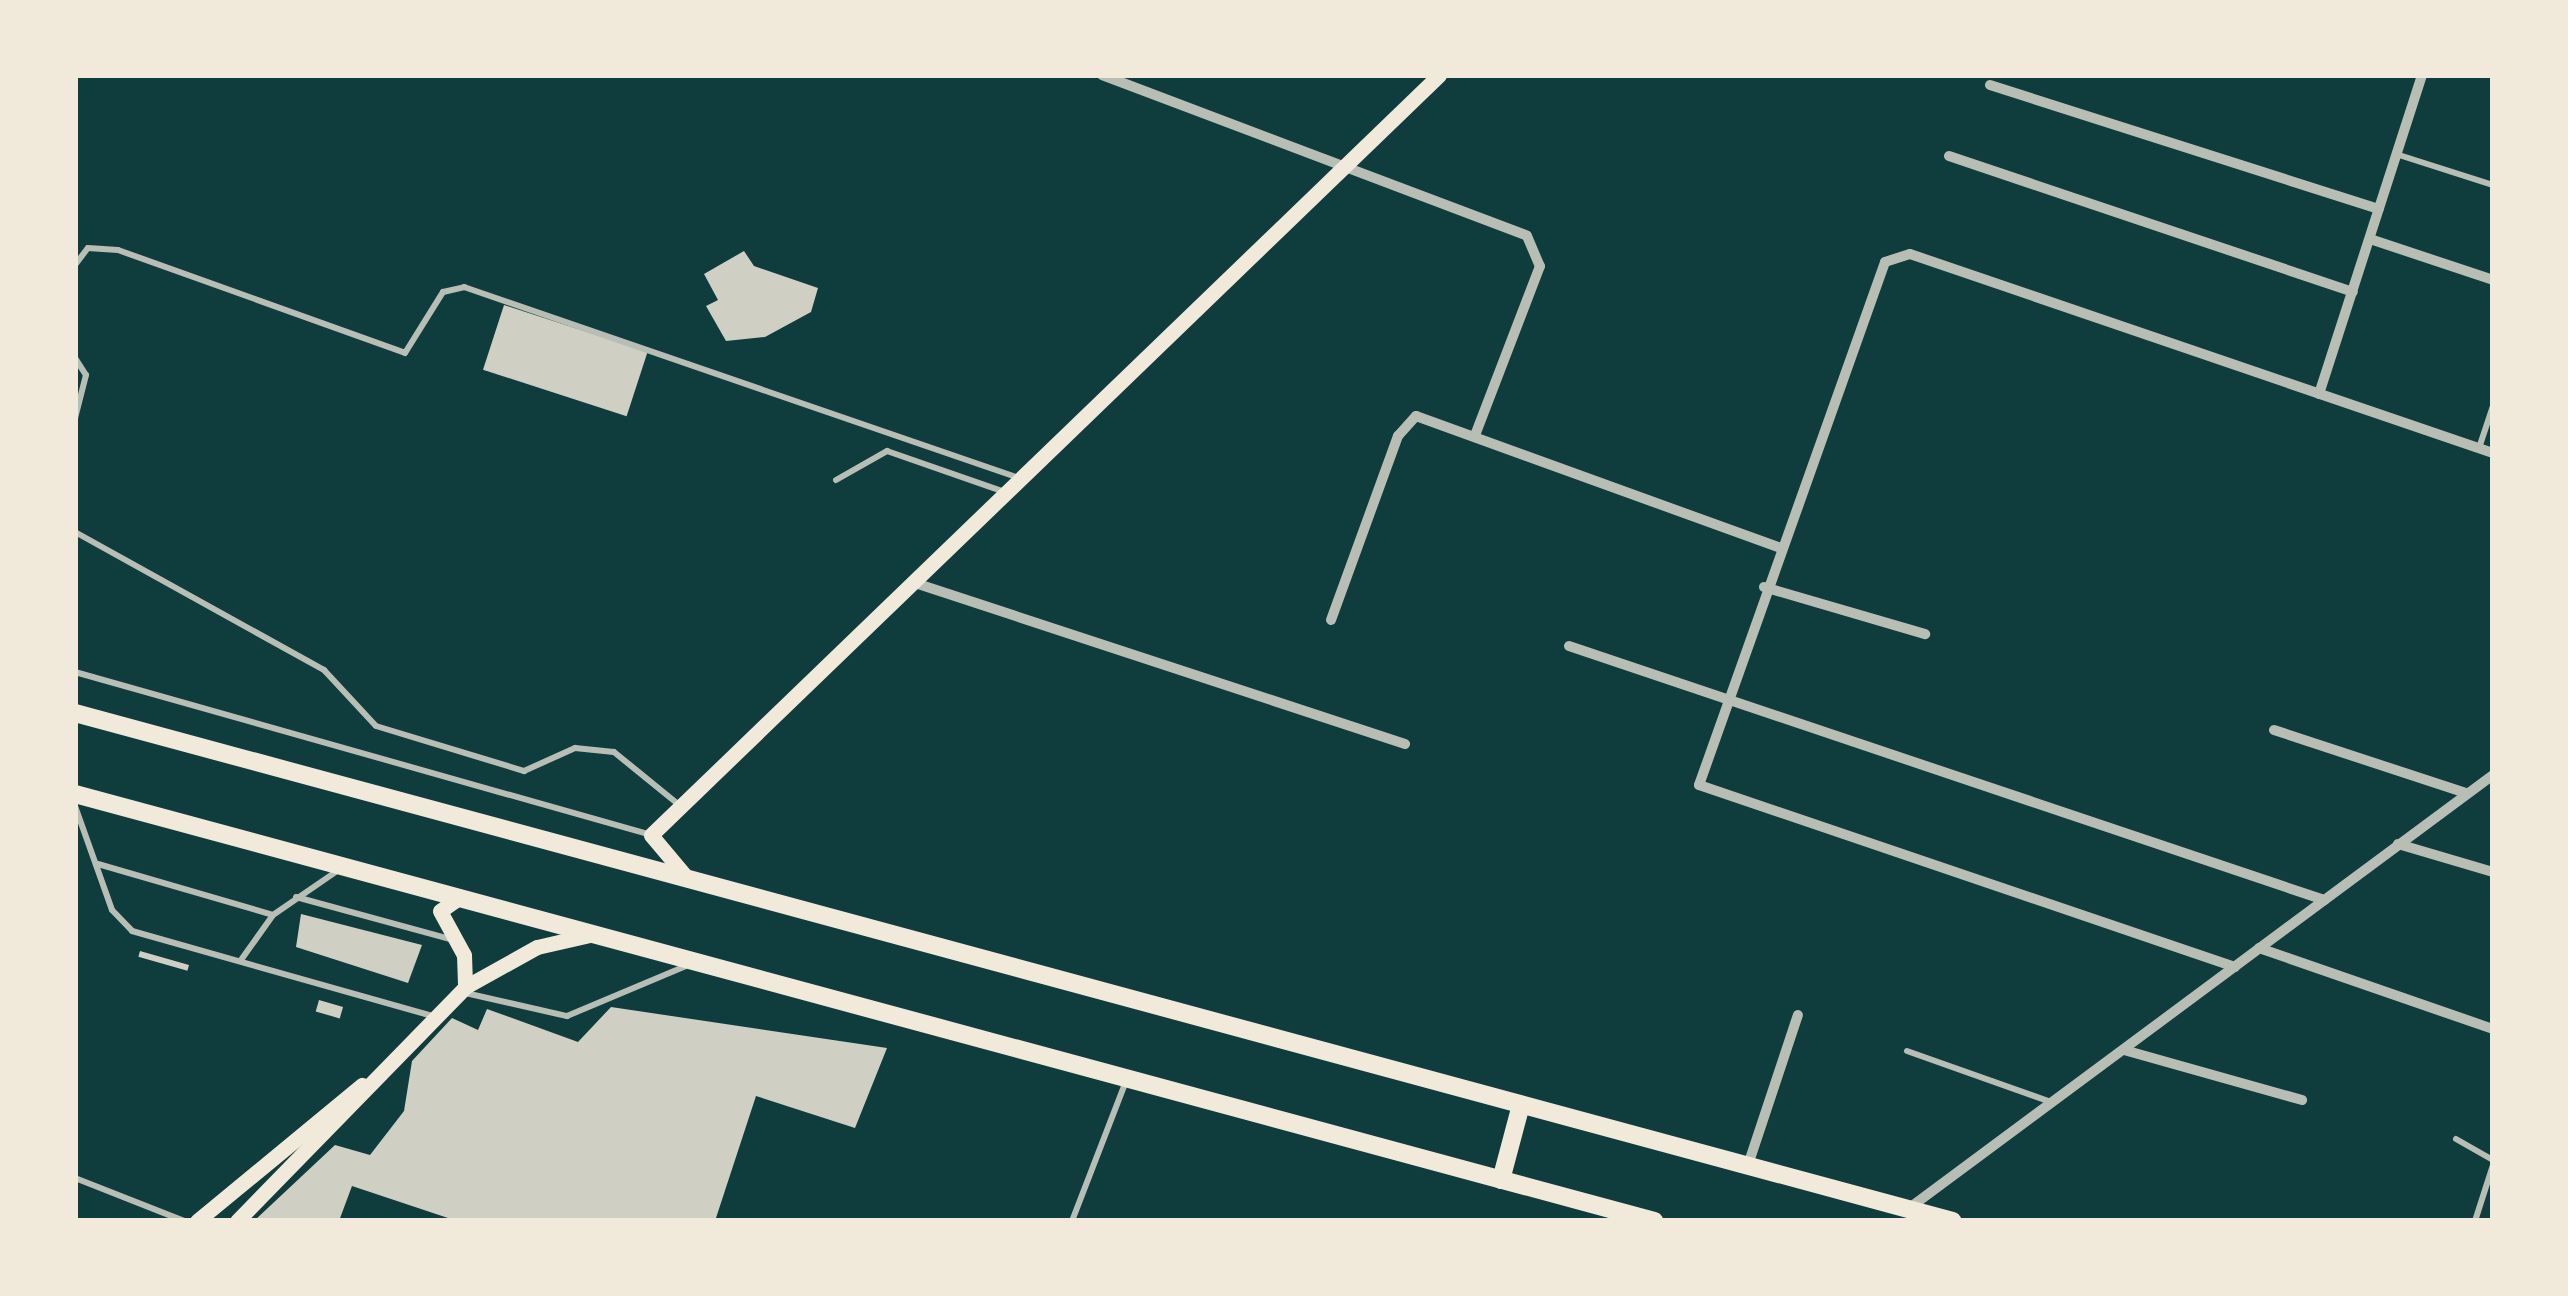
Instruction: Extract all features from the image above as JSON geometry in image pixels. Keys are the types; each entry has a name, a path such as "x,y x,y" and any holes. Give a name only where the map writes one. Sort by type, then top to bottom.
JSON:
{"main road":[{"path":"688,880 651,835 1002,490 1439,75"},
{"path":"75,713 1952,1221"},
{"path":"75,794 1654,1221"},
{"path":"460,897 440,910 459,941 463,989"},
{"path":"236,1221 365,1084 463,989 537,947 590,935"},
{"path":"197,1221 365,1084"},
{"path":"1501,1180 1521,1105"}],"street":[{"path":"1102,75 1351,161 1510,225 1538,251 1475,435"},
{"path":"1147,91 1152,75"},
{"path":"2319,394 2422,75"},
{"path":"1990,85 2379,209"},
{"path":"1949,156 2353,292"},
{"path":"2370,239 2493,280"},
{"path":"2235,967 1702,790 1721,701 1890,256 2493,453"},
{"path":"1331,620 1406,421 1475,435 1778,547"},
{"path":"912,582 1405,744"},
{"path":"1764,587 1925,634"},
{"path":"1569,646 1721,701 2324,900"},
{"path":"2274,730 2466,794"},
{"path":"1908,1209 2493,775"},
{"path":"2398,844 2493,872"},
{"path":"2259,949 2493,1029"},
{"path":"1748,1165 1798,1016"},
{"path":"2124,1050 2302,1100"}],"lane":[{"path":"2396,154 2493,184"},
{"path":"75,265 88,248 118,250 405,353 443,292 464,287 1016,477"},
{"path":"75,358 86,375 75,418"},
{"path":"2479,448 2493,406"},
{"path":"836,480 887,451 1002,490"},
{"path":"75,532 324,670 376,726 524,771 574,748 614,752 680,806"},
{"path":"75,672 651,835"},
{"path":"75,806 132,931 433,1016"},
{"path":"98,864 272,915"},
{"path":"240,960 272,915 344,868"},
{"path":"296,897 459,941"},
{"path":"463,989 567,1016 694,962"},
{"path":"1907,1051 2051,1102"},
{"path":"1072,1221 1128,1076"},
{"path":"2456,1139 2493,1163 2475,1221"},
{"path":"75,1178 184,1221"}],"building":[{"path":"744,251 754,266 818,288 811,312 765,337 726,341 706,306 718,300 704,274"},
{"path":"504,305 648,352 627,416 483,370"},
{"path":"301,914 422,945 408,983 296,947"},
{"path":"140,951 189,965 187,971 138,957"},
{"path":"319,1000 343,1007 340,1018 316,1012"},
{"path":"611,1007 887,1048 855,1128 756,1096 715,1221 457,1221 352,1186 339,1221 254,1221 335,1145 370,1155 404,1111 412,1061 452,1018 478,1030 487,1009 578,1042"}]}
